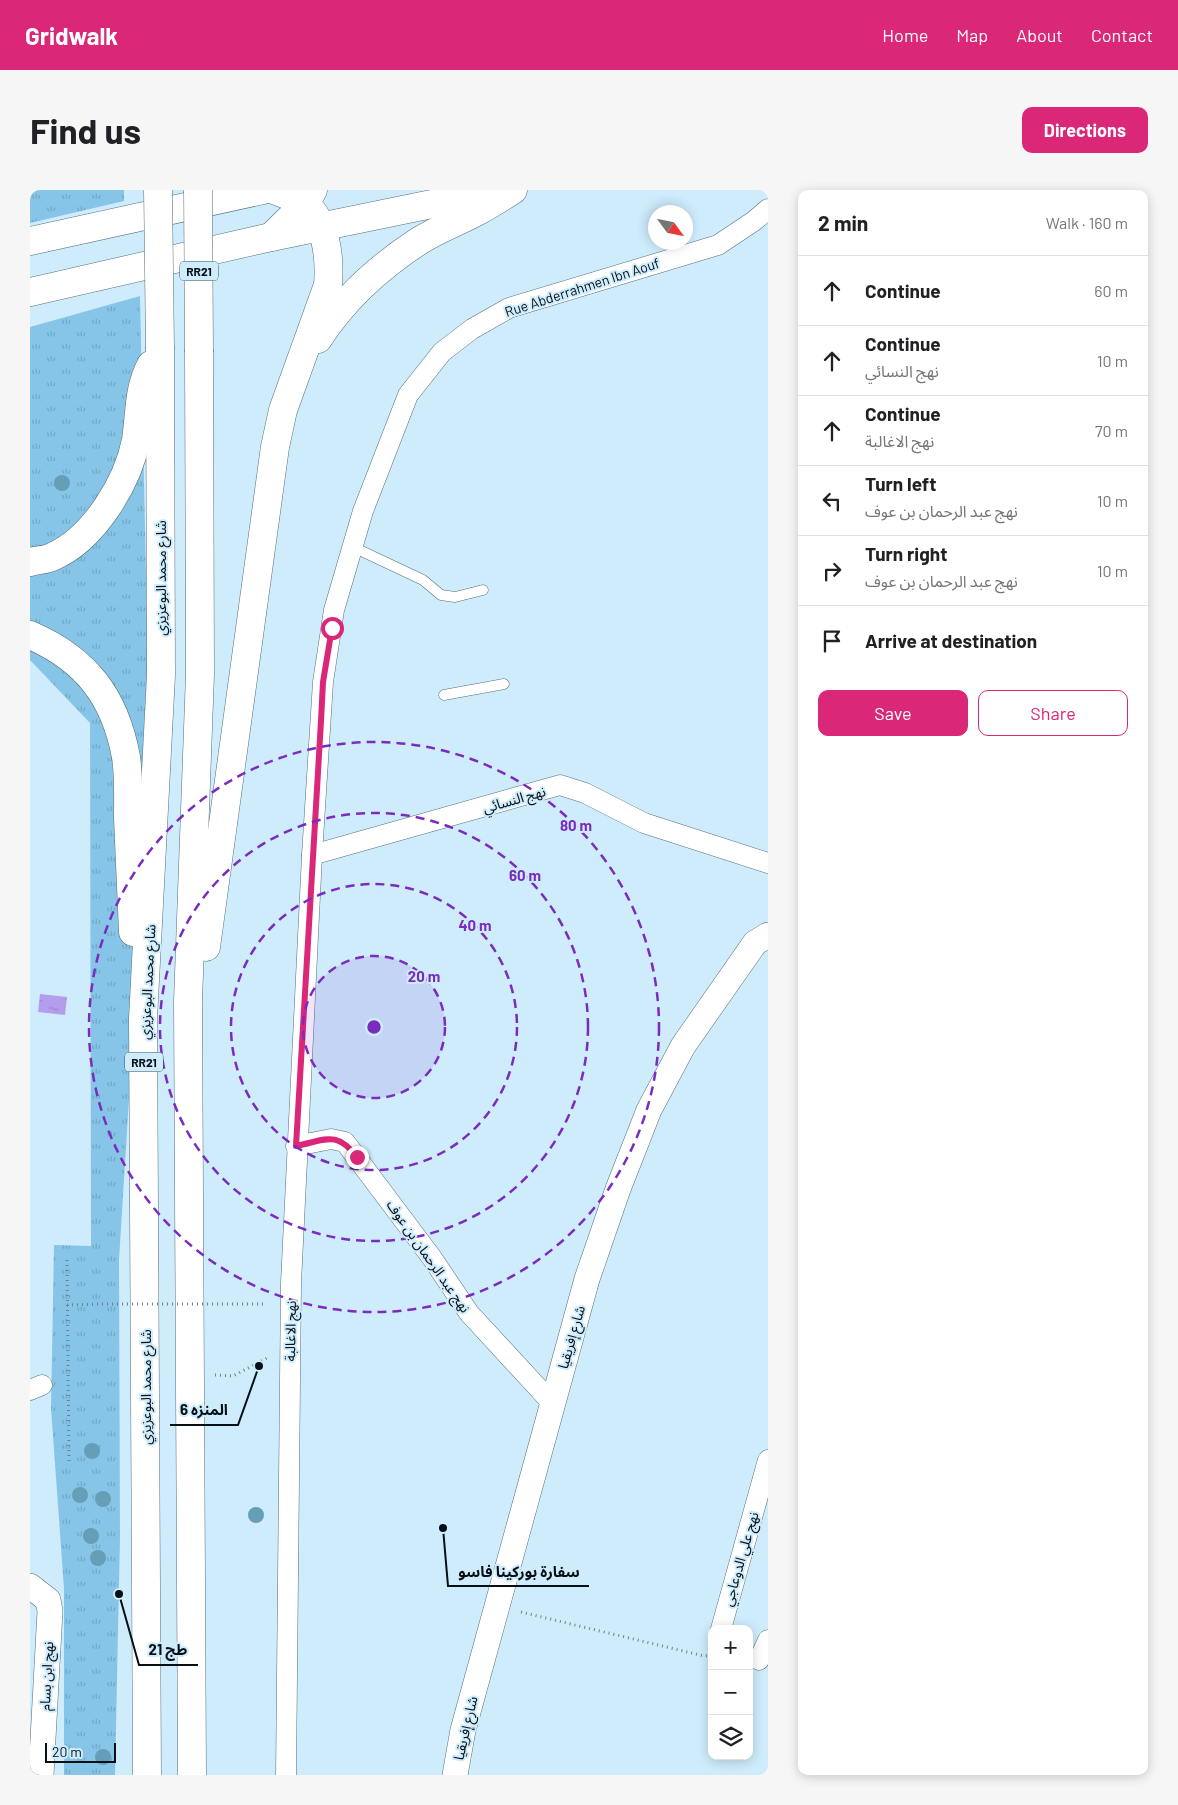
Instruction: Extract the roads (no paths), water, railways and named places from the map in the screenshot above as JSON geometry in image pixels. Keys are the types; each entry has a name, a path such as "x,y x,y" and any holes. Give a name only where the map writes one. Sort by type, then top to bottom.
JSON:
{"highway":[{"name":"شارع محمد البوعزيزي","path":"147,1775 144,1019 161,675 158,190"},
{"name":"RR21","path":"192,1775 188,1016 200,674 198,190"},
{"path":"30,241 126,218 263,190"},
{"path":"274,190 309,197"},
{"path":"30,292 270,237 500,190"},
{"path":"296,372 328,322 359,288 386,265 419,241 480,210 513,190"},
{"path":"188,1016 204,962 275,447 283,410 328,285 329,267 321,228 312,210 309,197"},
{"path":"270,237 309,197"},
{"path":"30,562 53,557 86,533 110,505 135,447 145,376 159,350"},
{"path":"30,635 56,646 88,674 107,698 118,722 126,759 133,946 144,1019"}],"street":[{"name":"Rue Abderrahmen Ibn Aouf","path":"312,856 323,682 334,610 363,511 408,395 442,352 472,329 509,308 718,245 754,221 768,209"},
{"name":"نهج النسائي","path":"312,856 560,785 585,793 644,823 768,863"},
{"name":"نهج الاغالبة","path":"286,1775 290,1282 312,856"},
{"name":"شارع إفريقيا","path":"455,1775 463,1730 496,1606 587,1279 649,1110 683,1046 764,934"},
{"name":"نهج عبد الرحمان بن عوف","path":"296,1146 332,1139 345,1142 432,1258 469,1313 552,1403"},
{"name":"نهج علي الدوعاجي","path":"722,1625 768,1460"},
{"name":"نهج ابن بسام","path":"30,1586 48,1600 50,1611 41,1775"},
{"path":"759,1660 768,1640"}],"lane":[{"path":"353,547 423,580 441,595 454,597 483,590"},
{"path":"444,695 504,684"}],"water":[{"path":"40,994 67,997 65,1015 38,1012"}],"place":[{"name":"المنزه 6","path":"259,1366"},
{"name":"سفارة بوركينا فاسو","path":"443,1528"},
{"name":"طج 21","path":"119,1594"}]}
